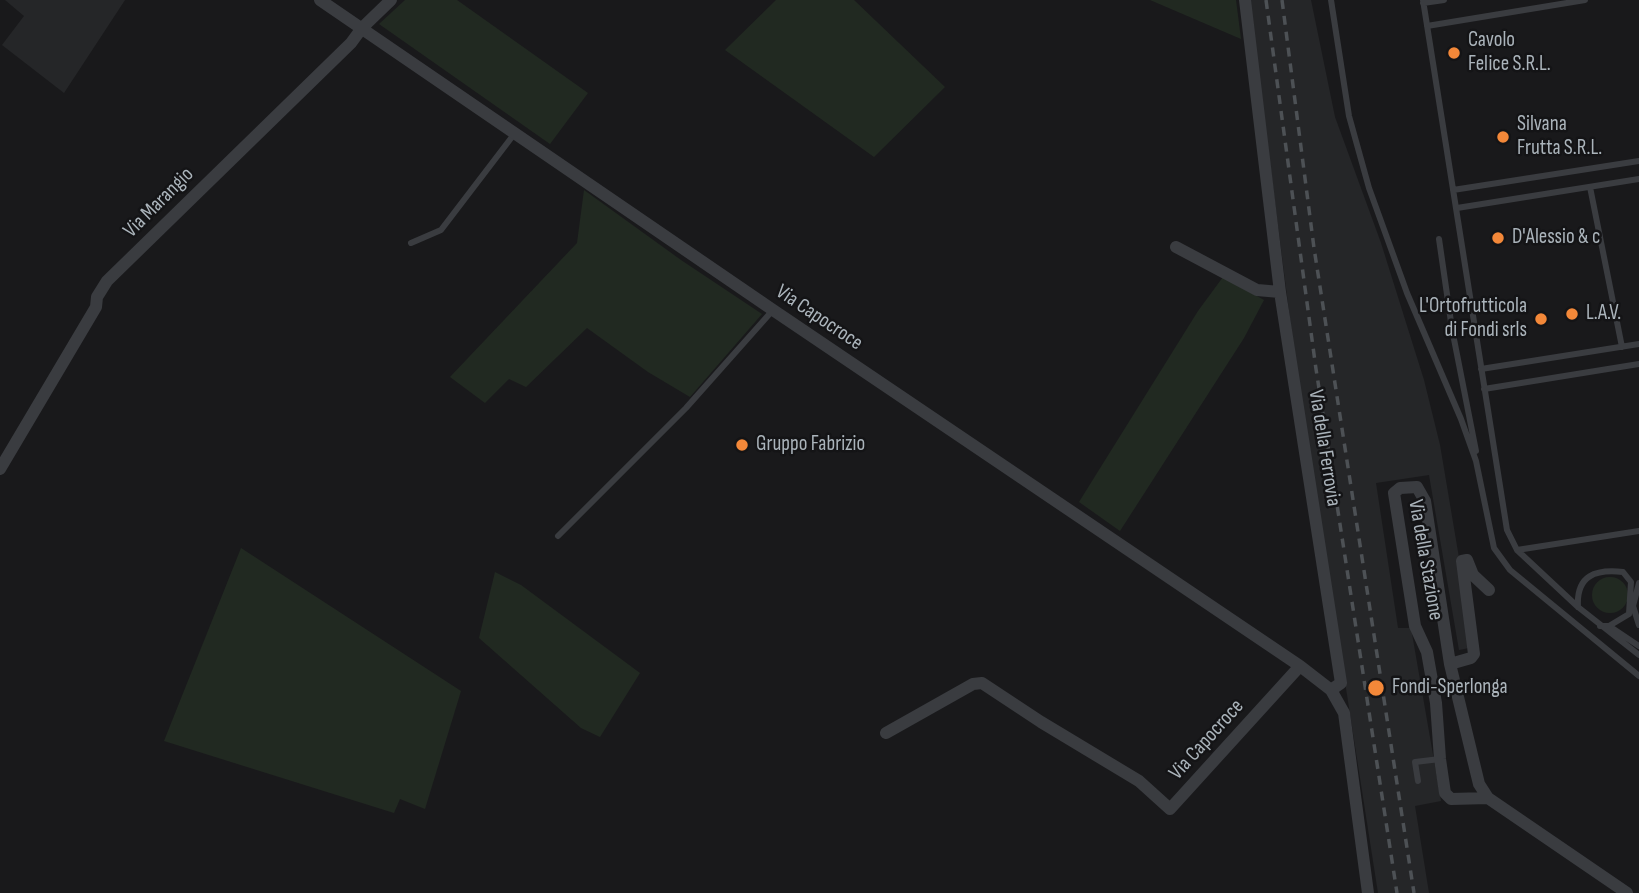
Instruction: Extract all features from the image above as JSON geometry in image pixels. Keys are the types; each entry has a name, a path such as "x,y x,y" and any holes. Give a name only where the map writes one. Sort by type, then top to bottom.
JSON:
{"street":[{"name":"Via Capocroce","path":"320,0 1300,666 1331,690"},
{"name":"Via Marangio","path":"0,469 96,306 97,296 107,281 351,43 362,28 391,0"},
{"name":"Via della Ferrovia","path":"1245,0 1280,292 1341,683 1331,690"},
{"path":"1176,247 1256,289 1280,292"},
{"name":"Via della Stazione","path":"1417,487 1425,501 1450,664 1479,784 1488,799 1451,799 1445,793 1437,715 1426,648 1415,626 1394,493 1400,488 1417,487"},
{"path":"1450,664 1471,659 1474,654 1462,561 1466,560 1473,576 1489,590"},
{"name":"Via della Stazione","path":"1426,648 1448,643"},
{"name":"Via Capocroce","path":"886,733 973,684 982,684 1139,781 1170,809 1300,666"},
{"path":"1331,690 1344,713 1368,893"},
{"path":"1437,715 1461,711"},
{"path":"1488,799 1626,893"}],"lane":[{"path":"1331,0 1349,116 1369,188 1407,293 1476,461"},
{"path":"1444,0 1423,2 1507,530 1517,550 1600,626 1639,655"},
{"path":"1427,26 1585,0"},
{"path":"411,243 441,230 515,133"},
{"path":"1453,190 1639,161"},
{"path":"1457,208 1639,179"},
{"path":"1590,187 1622,347"},
{"path":"1439,239 1452,329 1494,548 1510,570 1639,676"},
{"path":"558,536 686,408 773,310"},
{"path":"1481,369 1639,344"},
{"path":"1484,389 1639,364"},
{"path":"1517,550 1639,531"},
{"path":"1578,607 1582,583 1592,574 1605,570 1623,572 1635,583"},
{"path":"1600,626 1609,626 1629,614 1639,576"},
{"path":"1635,583 1633,606 1639,625"},
{"path":"1639,594 1639,607"},
{"path":"1609,626 1639,646"},
{"path":"1418,780 1415,762 1440,759"}],"shaded area":[{"path":"5,0 125,0 64,93 2,45 24,16"},
{"path":"405,0 457,0 588,93 550,144 379,24"},
{"path":"776,0 854,0 945,87 874,157 725,50"},
{"path":"1150,0 1236,0 1241,39"},
{"path":"1249,0 1311,0 1335,117 1381,243 1424,380 1440,445 1474,647 1459,650 1429,475 1376,483 1398,628 1411,628 1441,801 1415,806 1429,893 1378,893 1298,381"},
{"path":"584,190 762,314 690,397 648,372 587,328 526,387 509,379 485,403 450,377 577,243"},
{"path":"1223,277 1264,300 1244,338 1120,531 1079,502 1198,311"},
{"path":"241,548 461,691 425,809 400,799 394,813 164,741"},
{"path":"495,572 521,585 640,673 600,737 581,728 479,638"},
{"path":"1610,577 1623,582 1628,595 1623,608 1610,613 1597,608 1592,595 1597,582"}],"railway":[{"path":"1266,0 1316,369 1397,893"},
{"path":"1282,0 1314,248 1414,893"}],"place":[{"name":"Cavolo Felice S.R.L.","path":"1454,53"},
{"name":"Silvana Frutta S.R.L.","path":"1503,137"},
{"name":"D'Alessio & c","path":"1498,238"},
{"name":"L.A.V.","path":"1572,314"},
{"name":"L'Ortofrutticola di Fondi srls","path":"1541,319"},
{"name":"Gruppo Fabrizio","path":"742,445"},
{"name":"Fondi-Sperlonga","path":"1376,688"}]}
